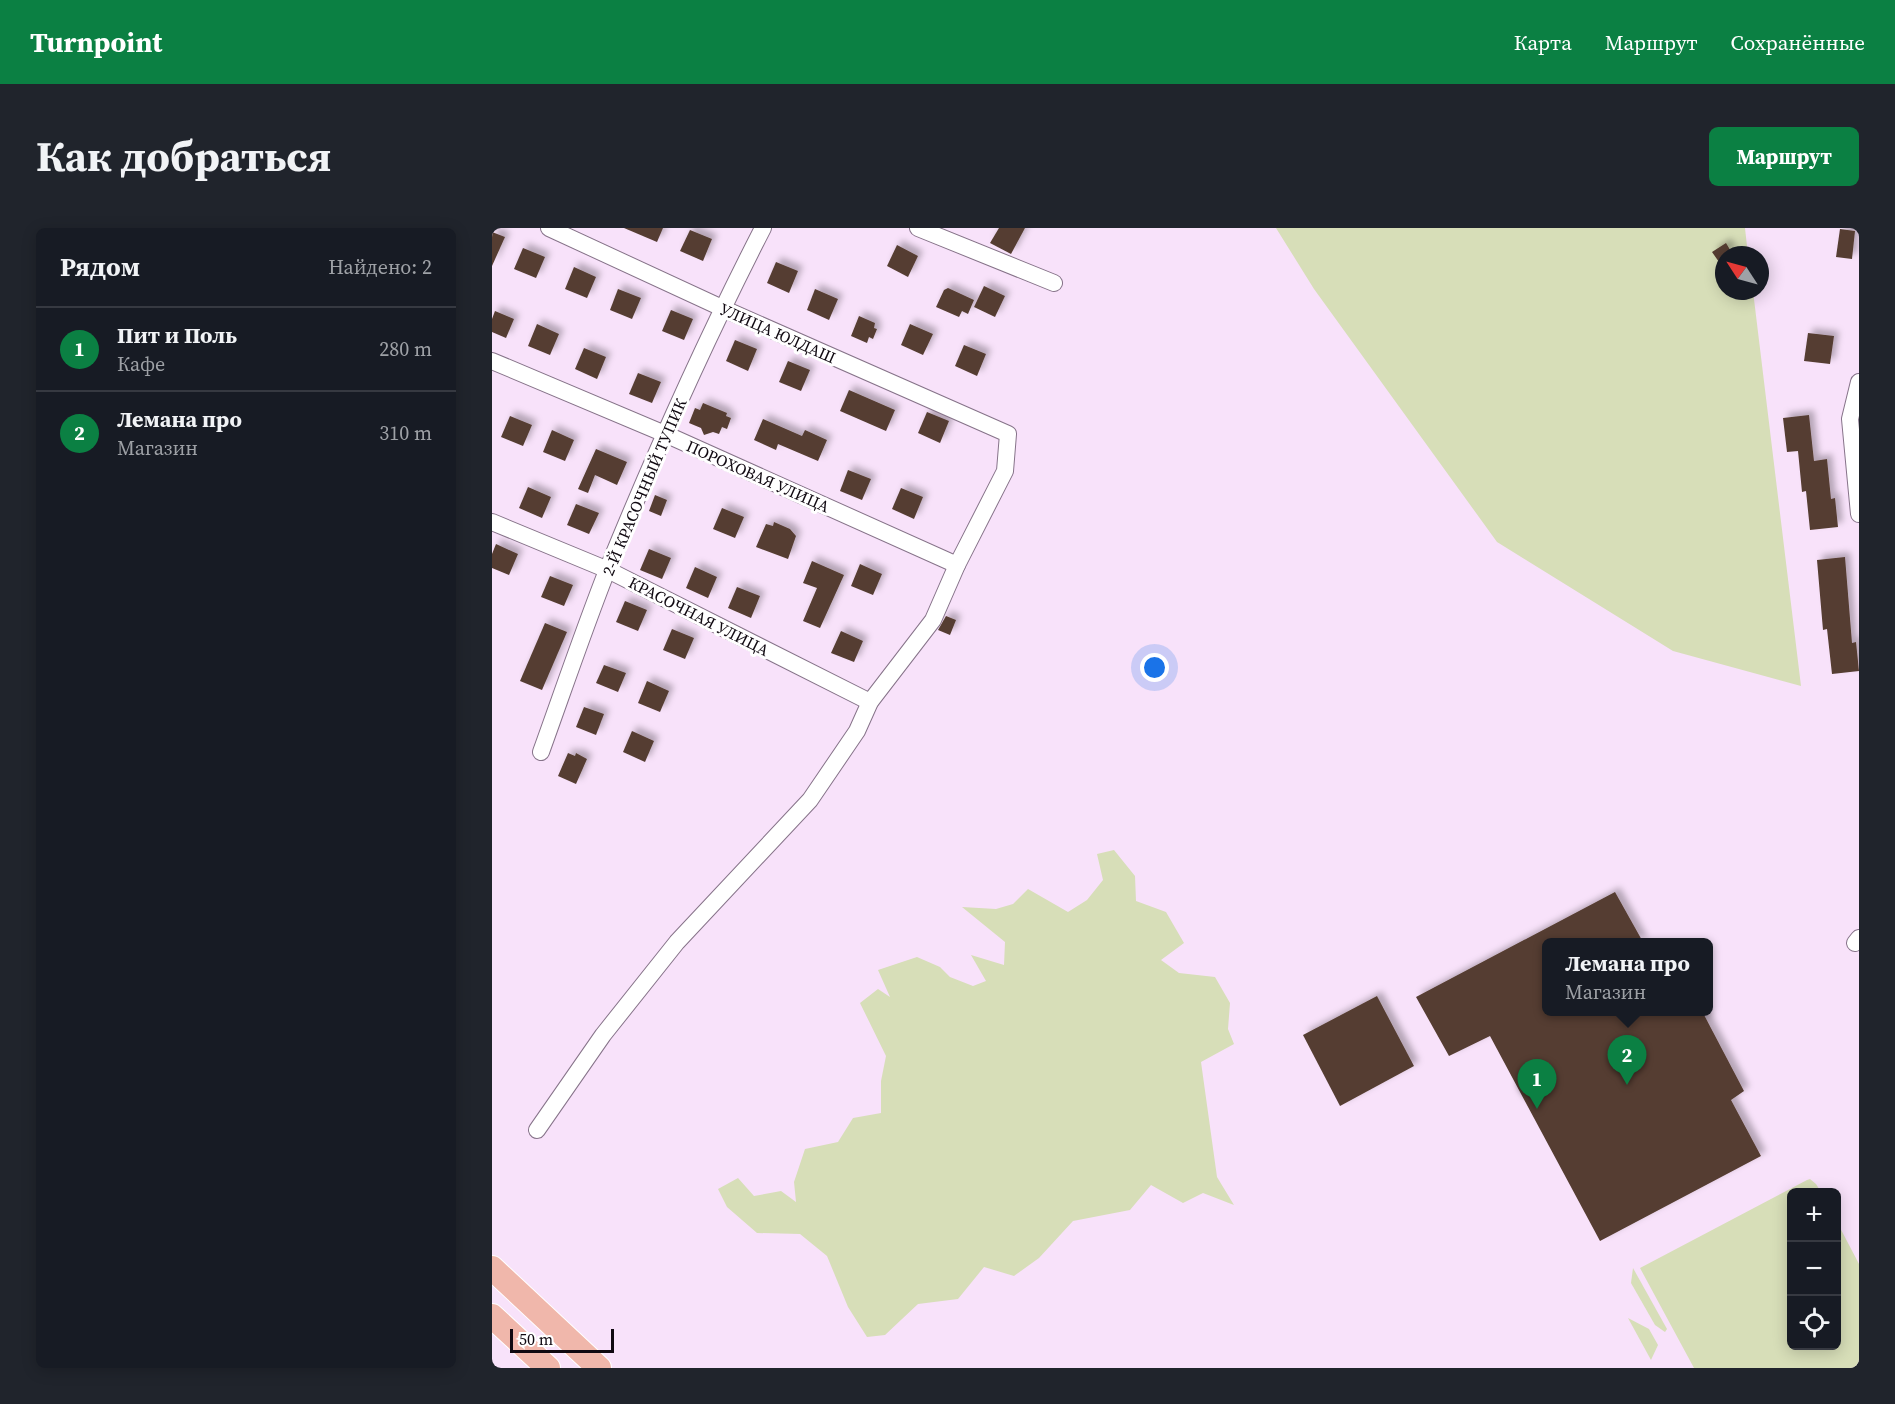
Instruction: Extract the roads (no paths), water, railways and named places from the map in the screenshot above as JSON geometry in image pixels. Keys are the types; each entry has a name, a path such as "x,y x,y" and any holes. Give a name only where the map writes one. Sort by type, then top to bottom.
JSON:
{"highway":[{"path":"492,1268 599,1368"},
{"path":"500,1324 539,1368"},
{"path":"500,1324 548,1368"}],"street":[{"name":"УЛИЦА ЮЛДАШ","path":"549,228 722,308 1008,434 1005,471 957,565"},
{"name":"2-Й КРАСОЧНЫЙ ТУПИК","path":"541,752 608,570 665,434 722,308 763,228"},
{"path":"918,228 1054,283"},
{"name":"ПОРОХОВАЯ УЛИЦА","path":"492,361 665,434 957,565"},
{"path":"1859,382 1850,419 1859,514"},
{"name":"КРАСОЧНАЯ УЛИЦА","path":"492,522 608,570 870,702"},
{"path":"537,1130 603,1035 677,942 810,800 857,731 870,702 933,620 957,565"}],"place":[{"name":"Лемана про","path":"1627,1085"},
{"name":"Пит и Поль","path":"1537,1109"}]}
